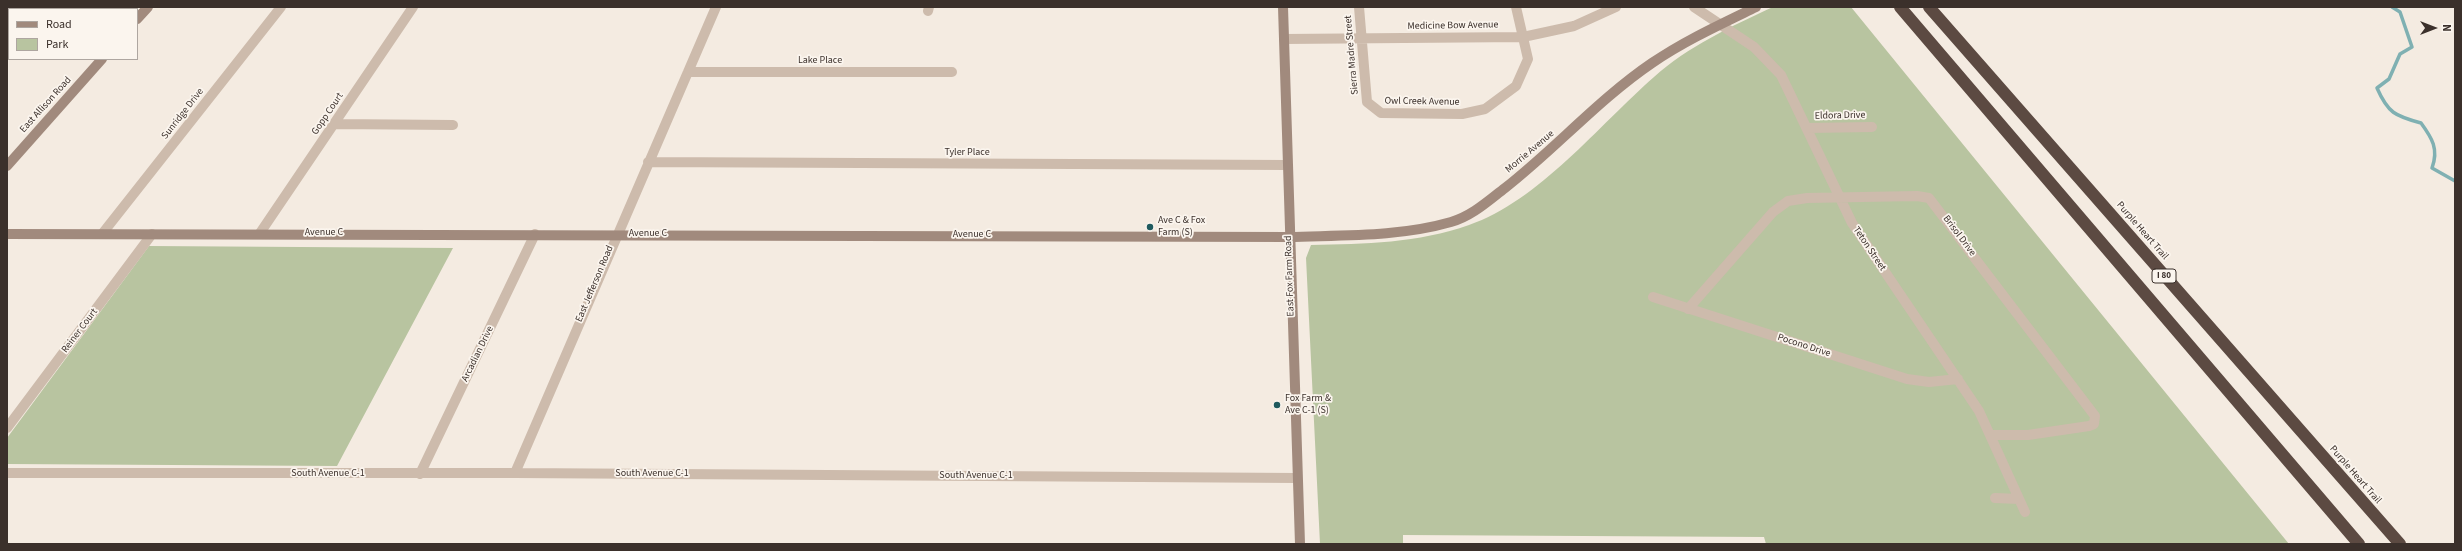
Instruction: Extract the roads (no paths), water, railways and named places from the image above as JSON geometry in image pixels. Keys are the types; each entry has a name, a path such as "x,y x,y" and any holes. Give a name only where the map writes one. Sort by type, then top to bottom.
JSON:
{"highway":[{"name":"I 80","path":"1900,7 2359,544"},
{"name":"Purple Heart Trail","path":"1929,7 2400,544"}],"main road":[{"path":"138,18 148,7"},
{"name":"East Fox Farm Road","path":"1283,7 1289,237 1300,544"},
{"name":"Morrie Avenue","path":"1289,237 1386,234 1452,222 1474,212 1541,160 1596,109 1652,63 1720,24 1756,7"},
{"name":"East Allison Road","path":"7,166 101,60"},
{"name":"Avenue C","path":"7,234 260,233 1289,237"}],"street":[{"name":"Sunridge Drive","path":"102,234 281,7"},
{"name":"Gopp Court","path":"260,233 413,7"},
{"name":"East Jefferson Road","path":"515,473 616,234 716,7"},
{"name":"Sierra Madre Street","path":"1359,7 1367,102"},
{"name":"Owl Creek Avenue","path":"1367,102 1381,113 1462,114 1485,109 1516,86 1528,59 1516,7"},
{"name":"Medicine Bow Avenue","path":"1284,39 1523,37 1574,26 1616,7"},
{"name":"Teton Street","path":"1694,7 1754,47 1781,75 1808,128 1839,197 1858,234 1958,379 1991,435 2025,512"},
{"name":"Lake Place","path":"688,72 952,72"},
{"path":"334,124 453,125"},
{"name":"Eldora Drive","path":"1808,128 1872,127"},
{"name":"Tyler Place","path":"648,162 1287,165"},
{"name":"Brisol Drive","path":"1688,309 1696,298 1781,205 1795,199 1839,197 1917,196 1933,201 2095,416 2096,421 2094,424 2089,426 2037,435 2017,437 1991,435"},
{"name":"Reiner Court","path":"7,428 152,234"},
{"name":"Arcadian Drive","path":"420,474 535,234"},
{"name":"Pocono Drive","path":"1653,297 1907,379 1929,382 1958,379"},
{"name":"South Avenue C-1","path":"7,473 515,473 1297,478"},
{"path":"1995,498 2019,499"}],"waterway":[{"path":"2392,7 2400,12 2412,47 2400,54 2389,79 2377,88 2385,103 2393,112 2421,123 2433,144 2435,155 2432,168 2455,181"}],"place":[{"name":"Ave C & Fox Farm (S)","path":"1150,227"},
{"name":"Fox Farm & Ave C-1 (S)","path":"1277,405"}]}
